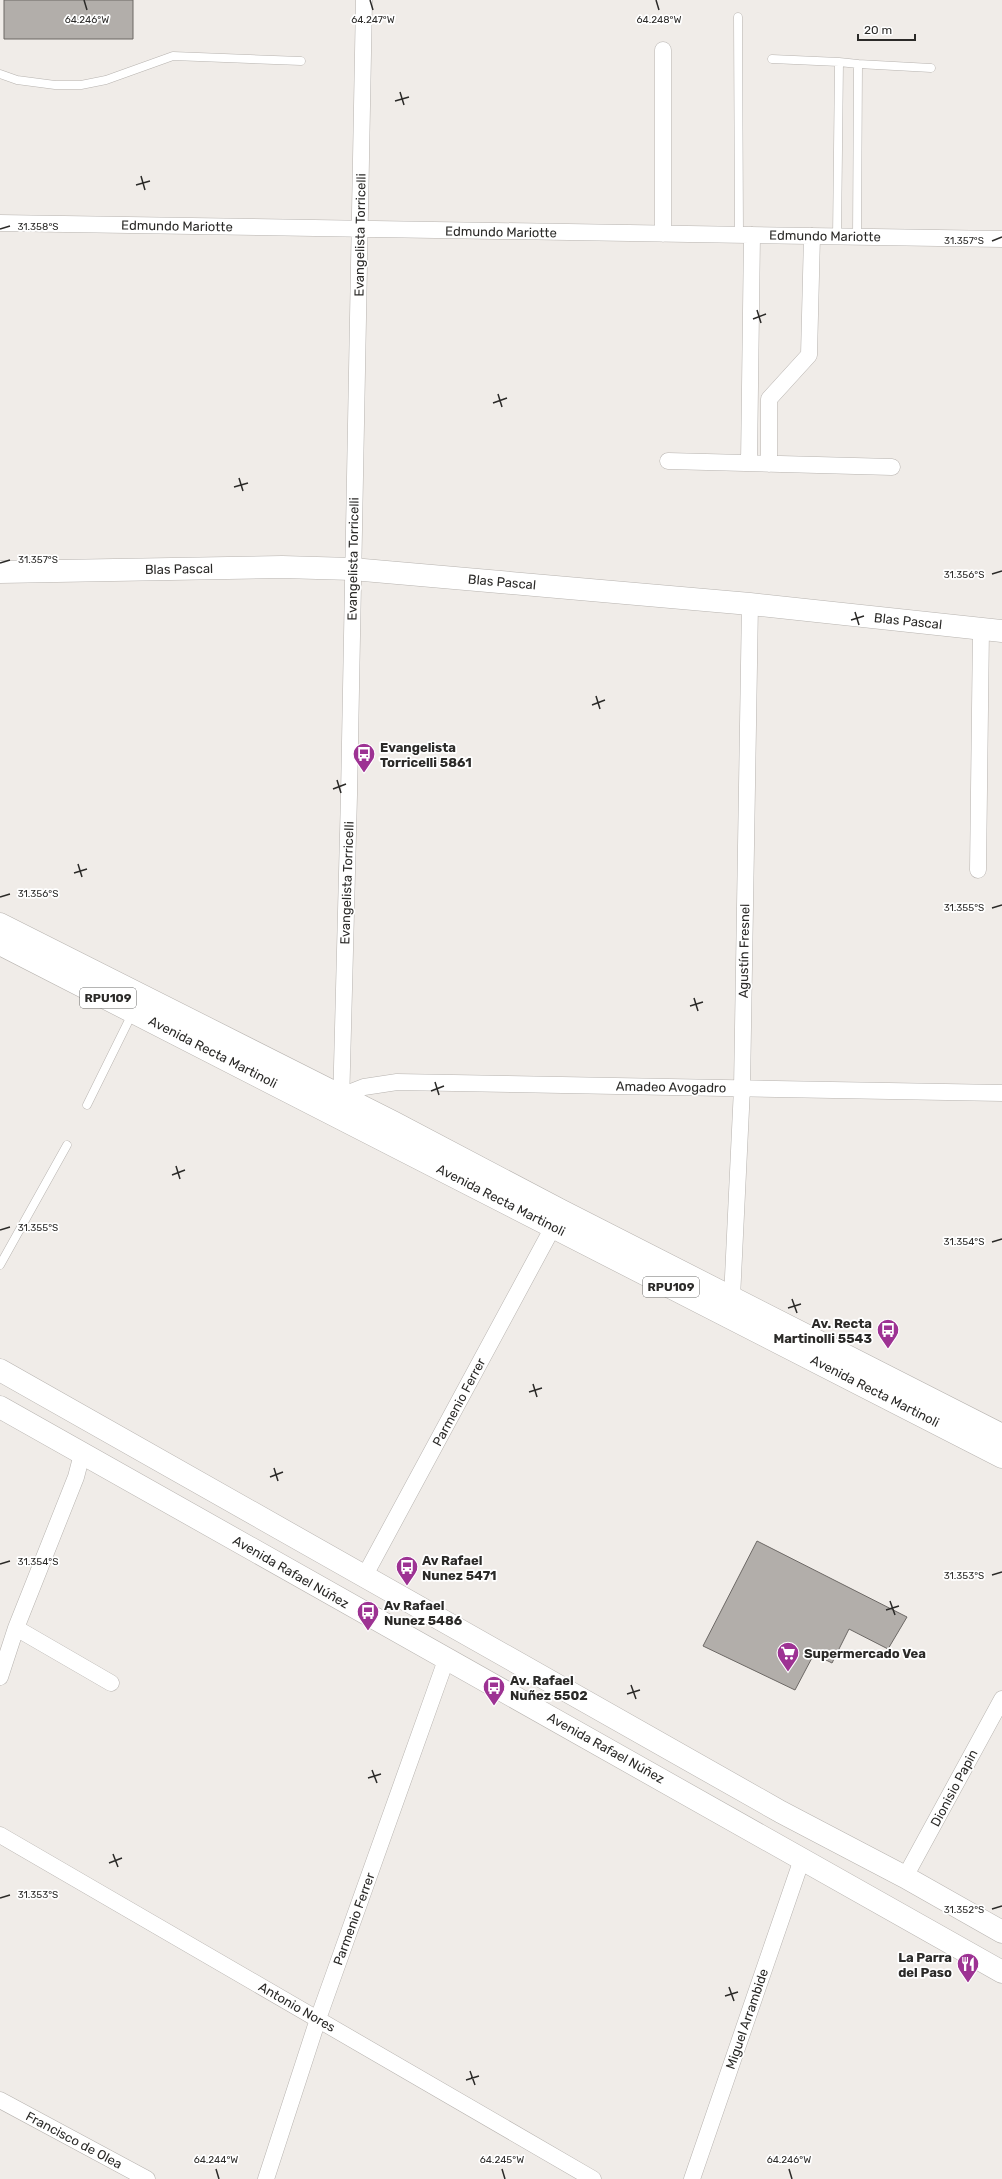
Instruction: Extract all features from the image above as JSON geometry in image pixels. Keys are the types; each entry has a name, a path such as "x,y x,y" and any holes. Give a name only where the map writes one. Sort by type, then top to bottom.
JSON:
{"main road":[{"name":"Blas Pascal","path":"0,572 282,567 352,569 750,604 992,630"},
{"name":"Avenida Recta Martinoli","path":"0,924 341,1096 732,1298 1002,1435"},
{"name":"Avenida Recta Martinoli","path":"0,944 134,1011 215,1054 1002,1457"},
{"path":"215,1054 239,1057 327,1102 336,1102 341,1096"},
{"path":"0,1370 781,1812 905,1877 1002,1932"},
{"path":"0,1386 28,1403 61,1404"},
{"name":"Avenida Rafael Núñez","path":"0,1407 446,1660 1002,1972"}],"street":[{"name":"Evangelista Torricelli","path":"340,1118 349,787 364,0"},
{"path":"663,50 663,234"},
{"name":"Edmundo Mariotte","path":"0,223 360,230 1002,239"},
{"path":"746,235 750,399 749,463"},
{"path":"769,464 769,399 809,356 812,236"},
{"path":"750,399 769,399"},
{"path":"668,461 892,467"},
{"name":"Agustín Fresnel","path":"732,1298 742,1088 750,604"},
{"path":"978,870 992,630"},
{"name":"Amadeo Avogadro","path":"341,1096 364,1087 397,1082 1002,1093"},
{"name":"Parmenio Ferrer","path":"364,1577 553,1227"},
{"path":"0,1677 16,1628 76,1477 82,1454"},
{"path":"16,1628 111,1683"},
{"name":"Parmenio Ferrer","path":"266,2179 318,2019 446,1660"},
{"name":"Dionisio Papin","path":"905,1877 1002,1699"},
{"name":"Antonio Nores","path":"0,1835 593,2179"},
{"name":"Miguel Arrambide","path":"692,2179 802,1859"},
{"name":"Francisco de Olea","path":"0,2100 147,2179"}],"lane":[{"path":"738,17 746,235"},
{"path":"0,74 17,80 55,85 81,85 106,80 173,56 301,61"},
{"path":"772,59 931,68"},
{"path":"837,237 839,62"},
{"path":"857,237 858,64"},
{"path":"87,1105 134,1011"},
{"path":"0,1265 67,1145"}],"building":[{"path":"4,0 133,0 133,39 4,39"},
{"path":"757,1541 907,1617 888,1649 849,1629 832,1663 814,1654 795,1690 703,1646"}],"place":[{"name":"Evangelista Torricelli 5861","path":"364,774"},
{"name":"Av. Recta Martinolli 5543","path":"888,1350"},
{"name":"Av Rafael Nunez 5471","path":"407,1586"},
{"name":"Av Rafael Nunez 5486","path":"368,1632"},
{"name":"Supermercado Vea","path":"788,1672"},
{"name":"Av. Rafael Nuñez 5502","path":"494,1706"},
{"name":"La Parra del Paso","path":"968,1984"}]}
